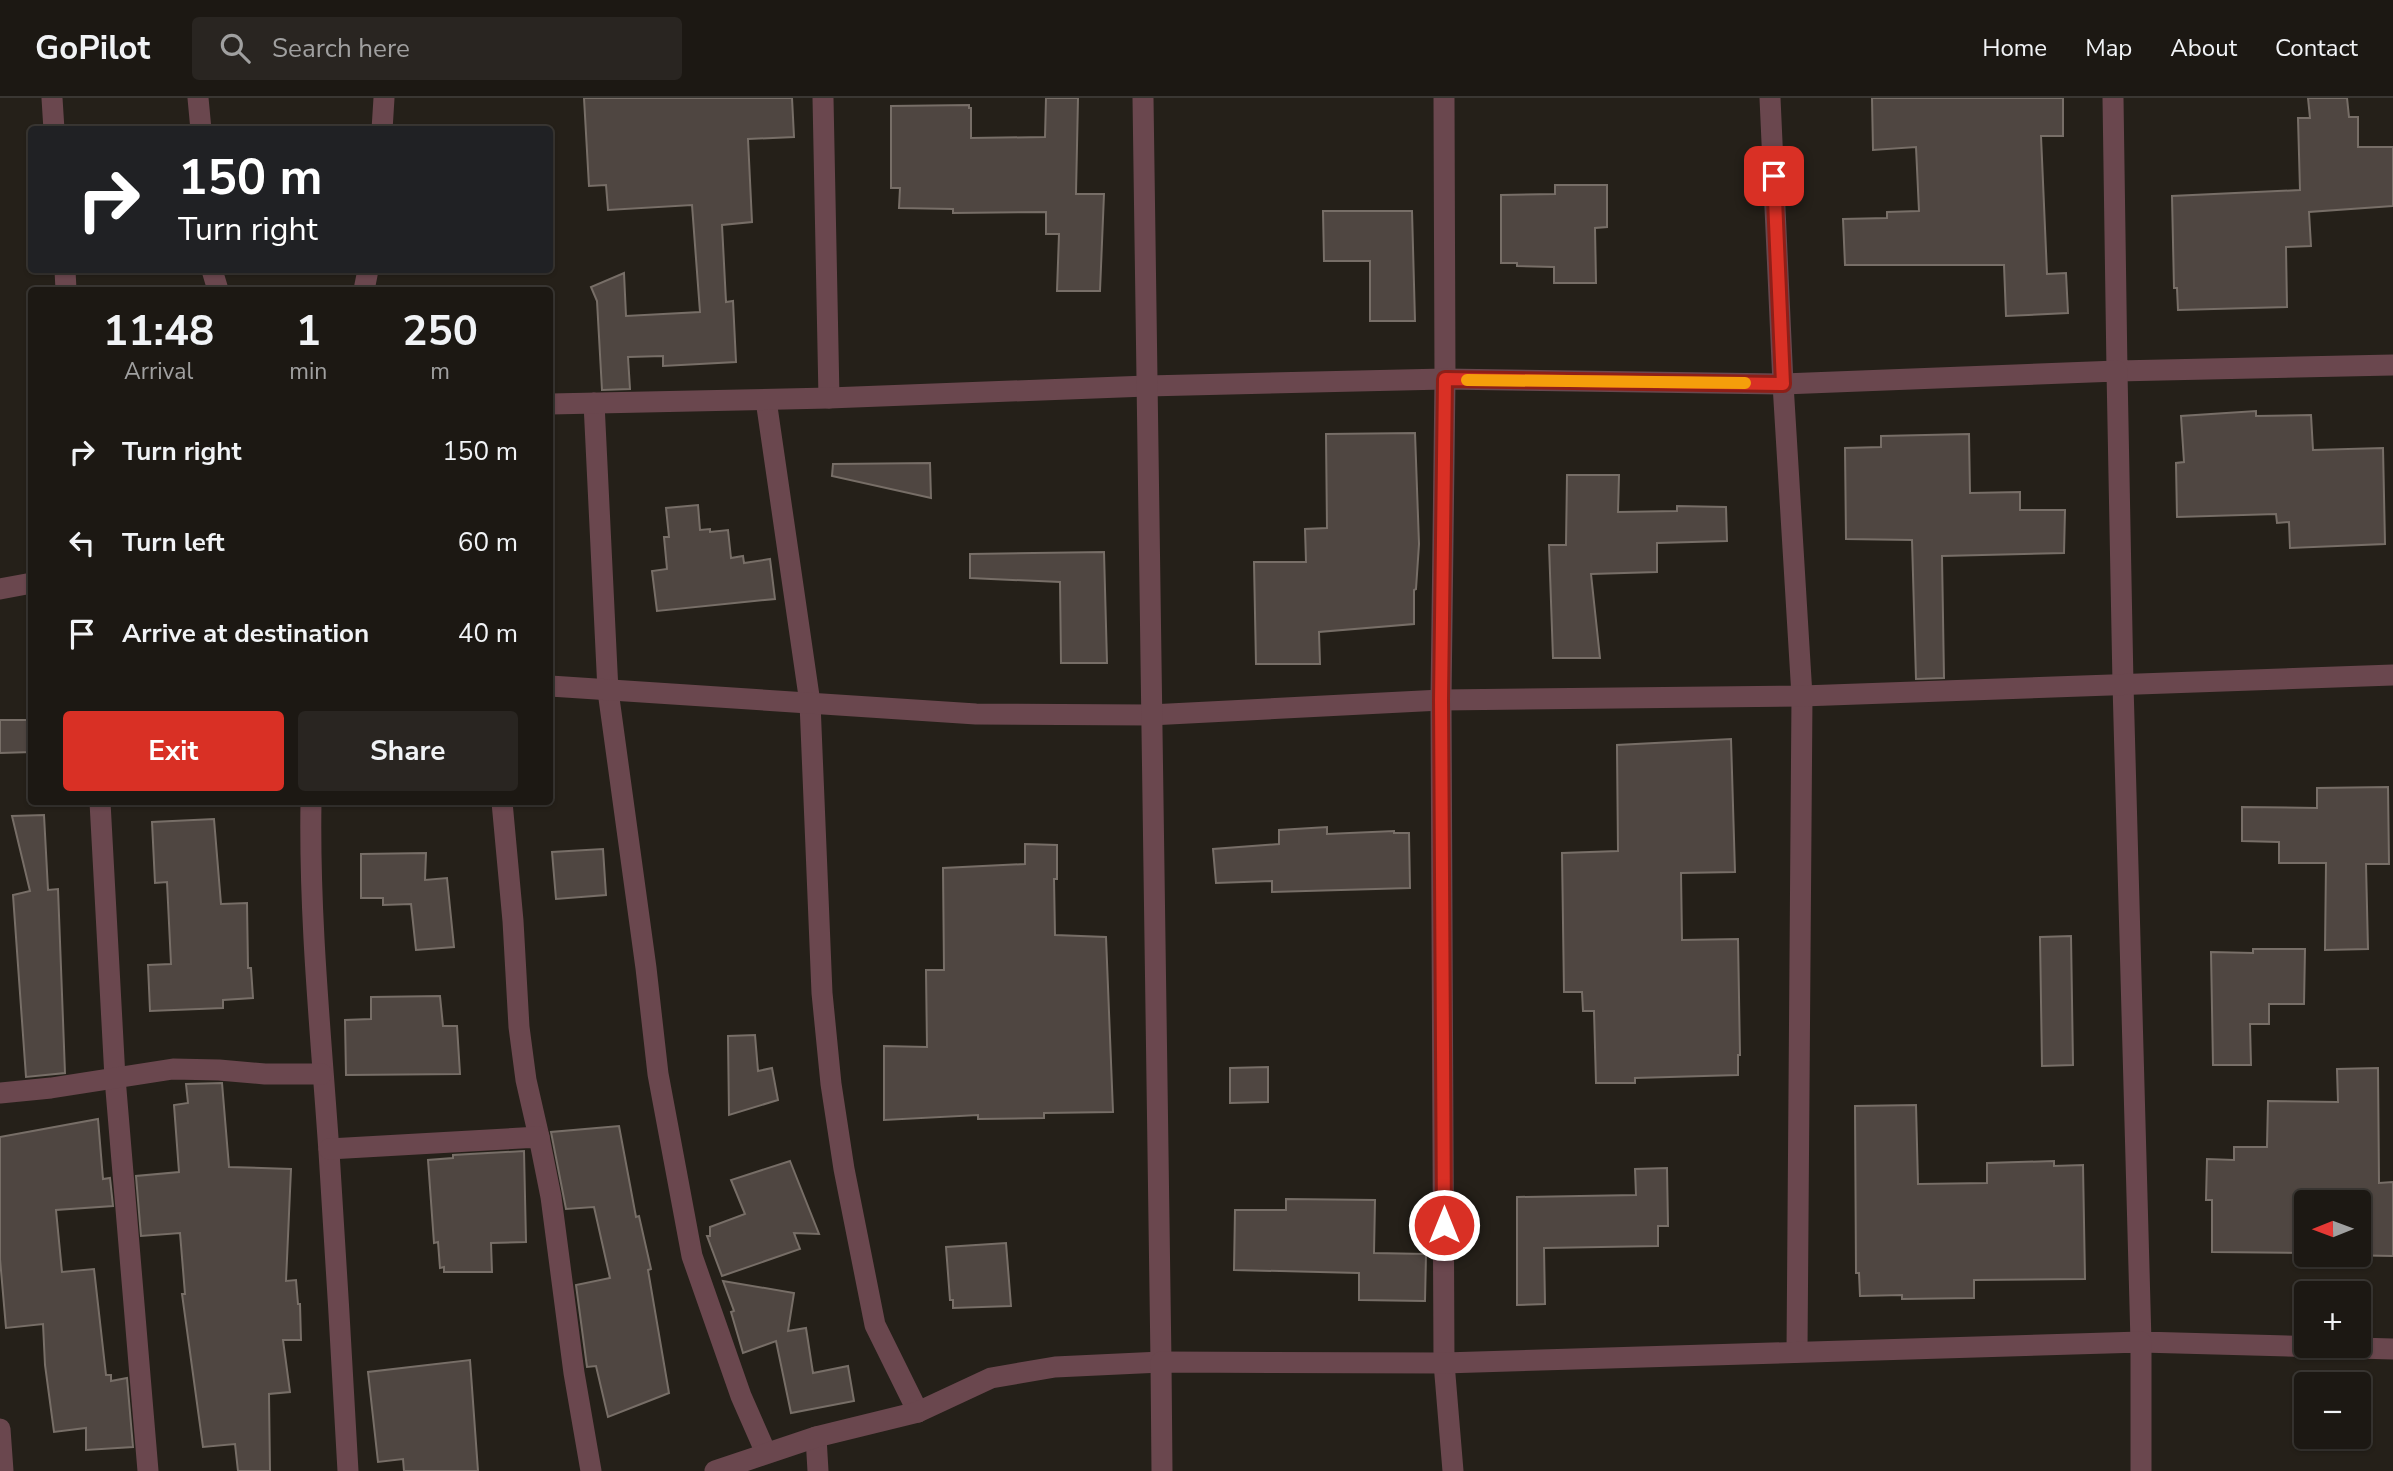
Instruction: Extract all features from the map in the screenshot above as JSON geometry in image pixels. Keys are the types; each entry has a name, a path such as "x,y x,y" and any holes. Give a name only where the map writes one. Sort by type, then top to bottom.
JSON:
{"street":[{"path":"51,98 54,126"},
{"path":"198,98 201,126"},
{"path":"382,126 384,98"},
{"path":"823,98 829,398"},
{"path":"1143,98 1163,1471"},
{"path":"1444,98 1445,379 1441,700 1444,1363 1452,1471"},
{"path":"1770,98 1783,384 1802,696 1797,1352"},
{"path":"2113,98 2123,684 2141,1342 2141,1471"},
{"path":"553,404 1445,379 1783,384 2117,370 2393,365"},
{"path":"766,400 810,702 822,993 831,1084 844,1169 875,1325 918,1412"},
{"path":"594,403 608,691 658,1074 692,1256 741,1396 766,1453"},
{"path":"0,589 28,584"},
{"path":"553,686 976,714 1150,715 1441,700 1802,696 2393,675"},
{"path":"100,805 115,1078 148,1471"},
{"path":"311,805 313,951 329,1149 348,1471"},
{"path":"502,805 519,1027 551,1197 574,1373 591,1471"},
{"path":"0,1093 173,1069 322,1074"},
{"path":"329,1149 539,1137"},
{"path":"715,1471 816,1437 918,1412 991,1377 1055,1367 1161,1362 1444,1363 2141,1342 2393,1349"},
{"path":"0,1429 3,1471"},
{"path":"816,1437 818,1471"}],"building":[{"path":"584,98 792,98 794,137 748,139 752,222 722,225 726,302 733,301 736,362 663,366 663,356 628,357 630,389 602,390 597,301 591,287 624,273 626,316 700,312 692,205 608,210 606,185 589,186"},
{"path":"1046,98 1078,98 1076,194 1104,194 1100,291 1057,291 1059,234 1046,234 1046,212 953,213 953,209 899,208 900,188 891,188 891,106 969,105 971,138 1045,137"},
{"path":"1872,98 2063,98 2063,136 2041,136 2047,274 2066,273 2068,313 2006,316 2004,265 1845,265 1843,219 1887,218 1887,212 1919,211 1916,147 1873,150"},
{"path":"2308,98 2347,98 2349,117 2358,117 2358,147 2393,147 2393,206 2309,212 2311,246 2286,247 2287,307 2178,310 2177,288 2174,288 2172,196 2300,190 2298,118 2310,118"},
{"path":"1555,185 1607,185 1607,227 1595,228 1596,283 1554,283 1554,267 1501,263 1501,195 1555,194"},
{"path":"1323,211 1412,211 1415,321 1370,321 1370,261 1324,261"},
{"path":"2256,411 2256,416 2311,415 2313,450 2383,448 2385,544 2290,548 2289,522 2277,523 2276,514 2177,517 2176,463 2184,462 2181,416"},
{"path":"1415,433 1419,544 1414,590 1414,624 1319,632 1320,664 1256,664 1254,562 1306,562 1305,529 1327,528 1326,434"},
{"path":"1969,434 1970,493 2020,492 2020,510 2065,510 2064,553 1942,556 1944,678 1916,679 1912,540 1846,539 1845,448 1881,447 1881,436"},
{"path":"930,463 931,498 832,476 833,464"},
{"path":"1567,475 1619,475 1618,512 1677,511 1677,506 1726,507 1727,541 1657,543 1657,572 1591,574 1600,658 1553,658 1549,545 1566,545"},
{"path":"698,505 700,530 728,530 731,558 743,556 744,563 770,559 775,599 657,611 652,571 667,569 664,537 669,537 666,508"},
{"path":"1104,552 1107,663 1061,663 1060,582 970,578 970,554"},
{"path":"0,720 28,720 28,752 0,753"},
{"path":"1731,739 1735,872 1681,873 1682,940 1738,939 1738,1075 1635,1078 1635,1083 1596,1083 1594,1011 1583,1011 1582,992 1564,992 1562,853 1618,851 1617,745"},
{"path":"2388,787 2389,864 2366,864 2368,949 2325,950 2326,863 2279,863 2279,842 2242,841 2242,807 2317,808 2317,788"},
{"path":"44,815 48,890 58,889 65,1073 26,1077 13,895 30,891 12,816"},
{"path":"214,819 221,904 247,903 248,968 251,968 253,998 223,1000 223,1008 150,1011 148,965 171,964 167,882 155,883 152,822"},
{"path":"1327,827 1327,834 1394,831 1409,833 1410,888 1272,892 1272,881 1216,883 1213,849 1279,844 1279,830"},
{"path":"1025,844 1057,845 1057,879 1054,879 1055,935 1106,937 1113,1112 1044,1113 1044,1118 978,1119 978,1115 884,1120 884,1046 927,1047 926,970 944,970 943,868 1025,864"},
{"path":"603,849 606,895 556,899 552,852"},
{"path":"426,853 425,880 447,878 454,947 416,950 411,904 383,905 383,898 361,898 361,854"},
{"path":"2071,936 2073,1065 2042,1066 2040,937"},
{"path":"2253,949 2305,949 2304,1004 2269,1004 2269,1024 2250,1024 2251,1065 2213,1065 2211,952 2253,953"},
{"path":"440,996 443,1026 457,1026 460,1074 346,1075 345,1020 371,1019 371,997"},
{"path":"755,1035 758,1071 772,1068 778,1100 729,1115 728,1036"},
{"path":"1268,1067 1268,1102 1230,1103 1230,1068"},
{"path":"2378,1068 2379,1183 2393,1182 2393,1256 2371,1256 2371,1190 2294,1190 2294,1253 2212,1252 2212,1200 2206,1200 2207,1159 2234,1160 2234,1147 2267,1147 2268,1101 2338,1102 2337,1069"},
{"path":"222,1083 229,1167 291,1169 286,1281 296,1280 301,1340 283,1340 290,1392 269,1394 270,1471 238,1471 235,1444 203,1447 182,1294 185,1294 180,1233 141,1236 136,1176 179,1172 174,1105 188,1103 186,1084"},
{"path":"1916,1105 1918,1184 1987,1183 1987,1163 2054,1161 2054,1166 2083,1165 2085,1279 1974,1280 1974,1298 1902,1299 1902,1295 1860,1296 1859,1273 1856,1273 1855,1106"},
{"path":"98,1119 103,1179 110,1178 113,1206 56,1210 62,1272 94,1269 106,1375 111,1375 111,1381 127,1378 133,1447 86,1450 86,1428 54,1432 45,1365 43,1324 6,1328 0,1259 0,1137"},
{"path":"619,1126 636,1217 639,1216 651,1269 648,1270 669,1393 608,1417 596,1366 587,1367 576,1285 610,1278 594,1207 566,1209 551,1132"},
{"path":"524,1151 526,1242 491,1243 492,1272 444,1272 444,1267 440,1268 438,1242 434,1243 428,1160 453,1158 453,1155"},
{"path":"790,1161 819,1234 794,1233 800,1249 722,1276 707,1236 710,1236 710,1227 745,1214 731,1180"},
{"path":"1667,1168 1668,1226 1658,1226 1658,1246 1544,1248 1545,1304 1517,1305 1517,1197 1636,1195 1635,1169"},
{"path":"1286,1199 1375,1200 1374,1253 1426,1254 1425,1301 1359,1300 1359,1273 1234,1270 1235,1210 1286,1210"},
{"path":"1006,1243 1011,1306 953,1308 946,1247"},
{"path":"723,1281 794,1293 788,1331 806,1328 813,1373 848,1366 854,1401 791,1413 776,1341 743,1353 731,1312 734,1311"},
{"path":"470,1360 478,1471 404,1471 403,1459 378,1462 368,1372"}],"slow traffic":[{"path":"1467,380 1745,383"}],"route":[{"path":"1444,1225 1441,700 1445,379 1783,384 1774,176"}]}
